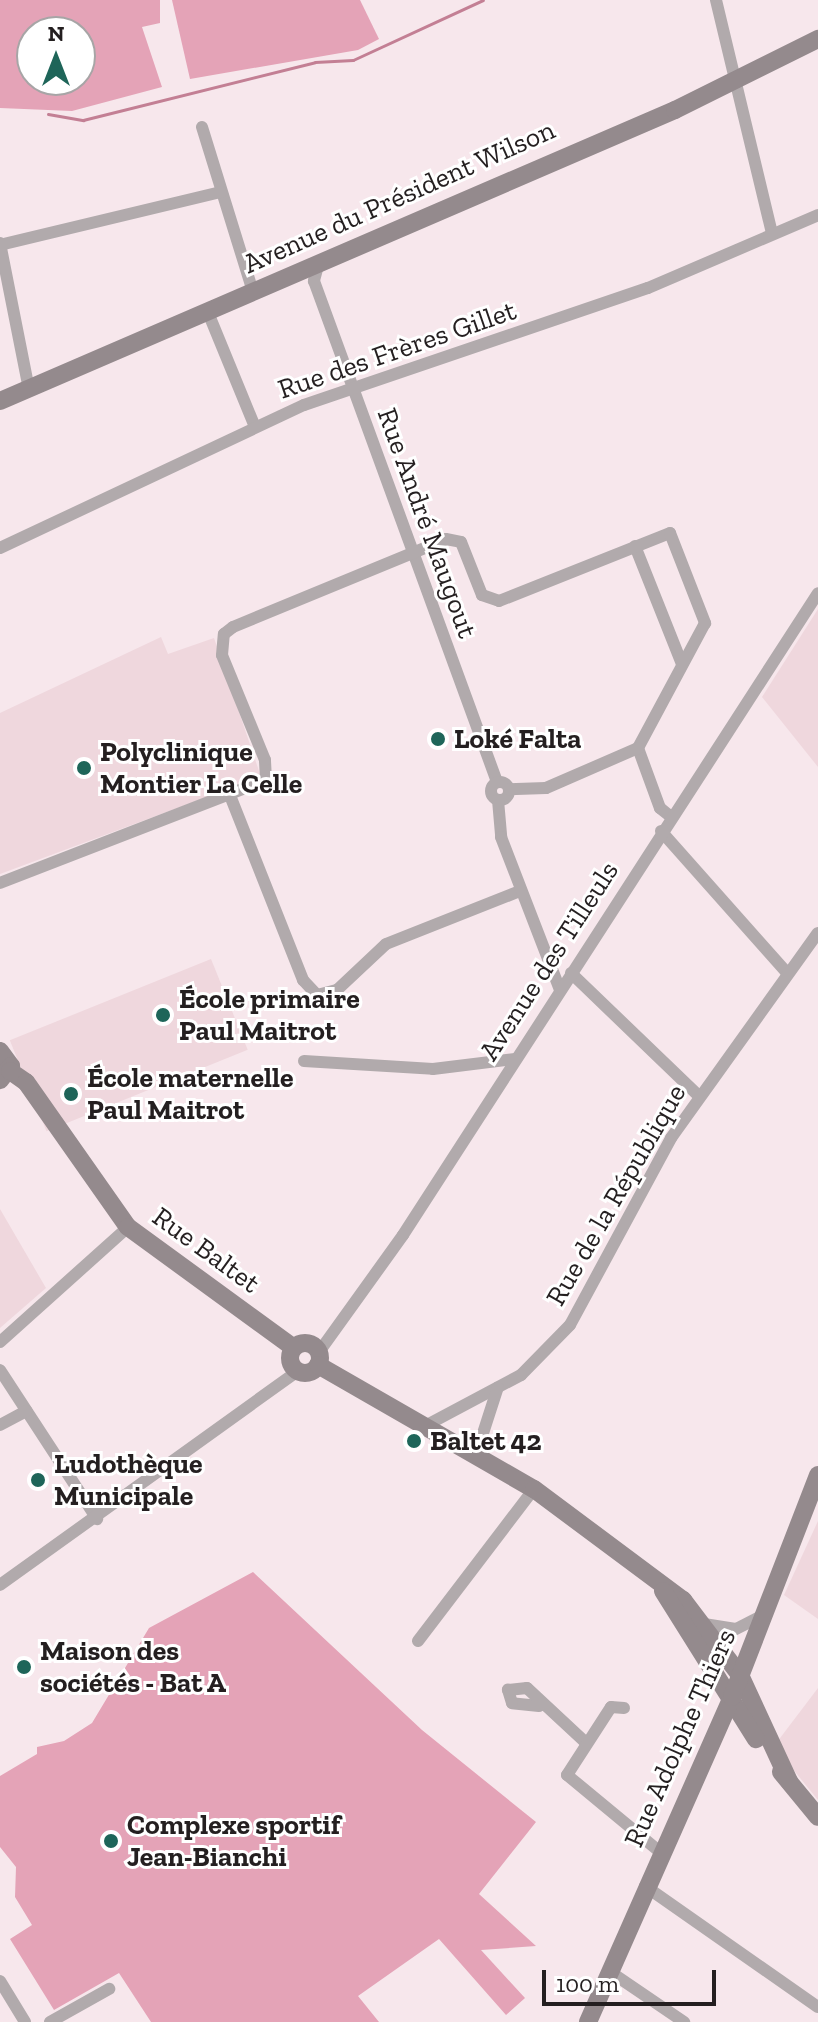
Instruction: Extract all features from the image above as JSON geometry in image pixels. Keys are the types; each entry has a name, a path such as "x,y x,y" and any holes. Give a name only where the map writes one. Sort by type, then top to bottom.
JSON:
{"street":[{"path":"716,0 772,233"},
{"name":"Avenue du Président Wilson","path":"0,401 296,272 316,272 818,39"},
{"path":"202,127 253,292"},
{"path":"29,390 0,244 221,192"},
{"name":"Rue des Frères Gillet","path":"0,548 255,427 353,389 648,288 818,215"},
{"name":"Rue André Maugout","path":"316,272 410,554 497,782 490,791 498,800"},
{"path":"207,310 255,427"},
{"path":"0,883 257,789 269,771 222,655 224,634 446,539 461,542 482,595 499,601 670,533 705,623 638,748 546,788 509,789 497,782"},
{"path":"635,546 682,664"},
{"name":"Avenue des Tilleuls","path":"319,1359 818,593"},
{"path":"638,748 660,808 670,816"},
{"path":"509,789 498,800 520,891 560,990"},
{"path":"231,798 303,980 317,995 337,990 386,944 520,891"},
{"path":"661,831 787,973"},
{"name":"Rue de la République","path":"425,1426 498,1387 570,1325 699,1096 818,933"},
{"path":"571,973 699,1096"},
{"name":"Rue Baltet","path":"0,1051 5,1076 26,1082 128,1227 294,1348"},
{"path":"304,1061 433,1069 515,1059"},
{"path":"0,1342 128,1227"},
{"path":"295,1376 294,1348 308,1343 319,1359 425,1426 534,1489 655,1579 704,1624 740,1675 789,1781"},
{"path":"0,1585 319,1359"},
{"path":"0,1370 97,1519"},
{"path":"476,1455 498,1387"},
{"path":"0,1425 26,1411"},
{"name":"Rue Adolphe Thiers","path":"588,2022 660,1852 732,1697 818,1475"},
{"path":"418,1641 534,1489"},
{"path":"655,1579 789,1781 818,1817"},
{"path":"704,1624 736,1629 765,1614"},
{"path":"539,1706 584,1741"},
{"path":"624,1708 611,1707 584,1741 567,1775 660,1852"},
{"path":"645,1886 818,2007"},
{"path":"609,1971 684,2022"},
{"path":"0,1981 25,2022"},
{"path":"50,2022 109,1989"}],"shaded area":[{"path":"0,0 160,0 160,23 142,27 162,87 72,111 0,108"},
{"path":"172,0 360,0 379,39 358,50 190,79"},
{"path":"818,609 818,767 762,697"},
{"path":"161,637 168,654 214,638 261,777 0,874 0,713"},
{"path":"211,959 248,1050 47,1131 10,1040"},
{"path":"0,1209 46,1288 0,1328"},
{"path":"818,1521 818,1619 784,1595"},
{"path":"253,1572 422,1730 536,1822 479,1894 536,1946 481,1950 525,1998 506,2015 439,1939 358,1996 379,2022 151,2022 119,1973 54,2010 10,1939 32,1925 15,1897 16,1867 0,1847 0,1776 37,1754 37,1747 64,1741 92,1723 149,1628"},
{"path":"818,1688 818,1800 774,1746"}],"waterway":[{"path":"48,114 83,120 315,62 353,60 483,0"}],"place":[{"name":"Loké Falta","path":"438,739"},
{"name":"Polyclinique Montier La Celle","path":"84,768"},
{"name":"École primaire Paul Maitrot","path":"163,1015"},
{"name":"École maternelle Paul Maitrot","path":"71,1094"},
{"name":"Baltet 42","path":"414,1441"},
{"name":"Ludothèque Municipale","path":"38,1480"},
{"name":"Maison des sociétés - Bat A","path":"24,1667"},
{"name":"Complexe sportif Jean-Bianchi","path":"111,1841"}]}
